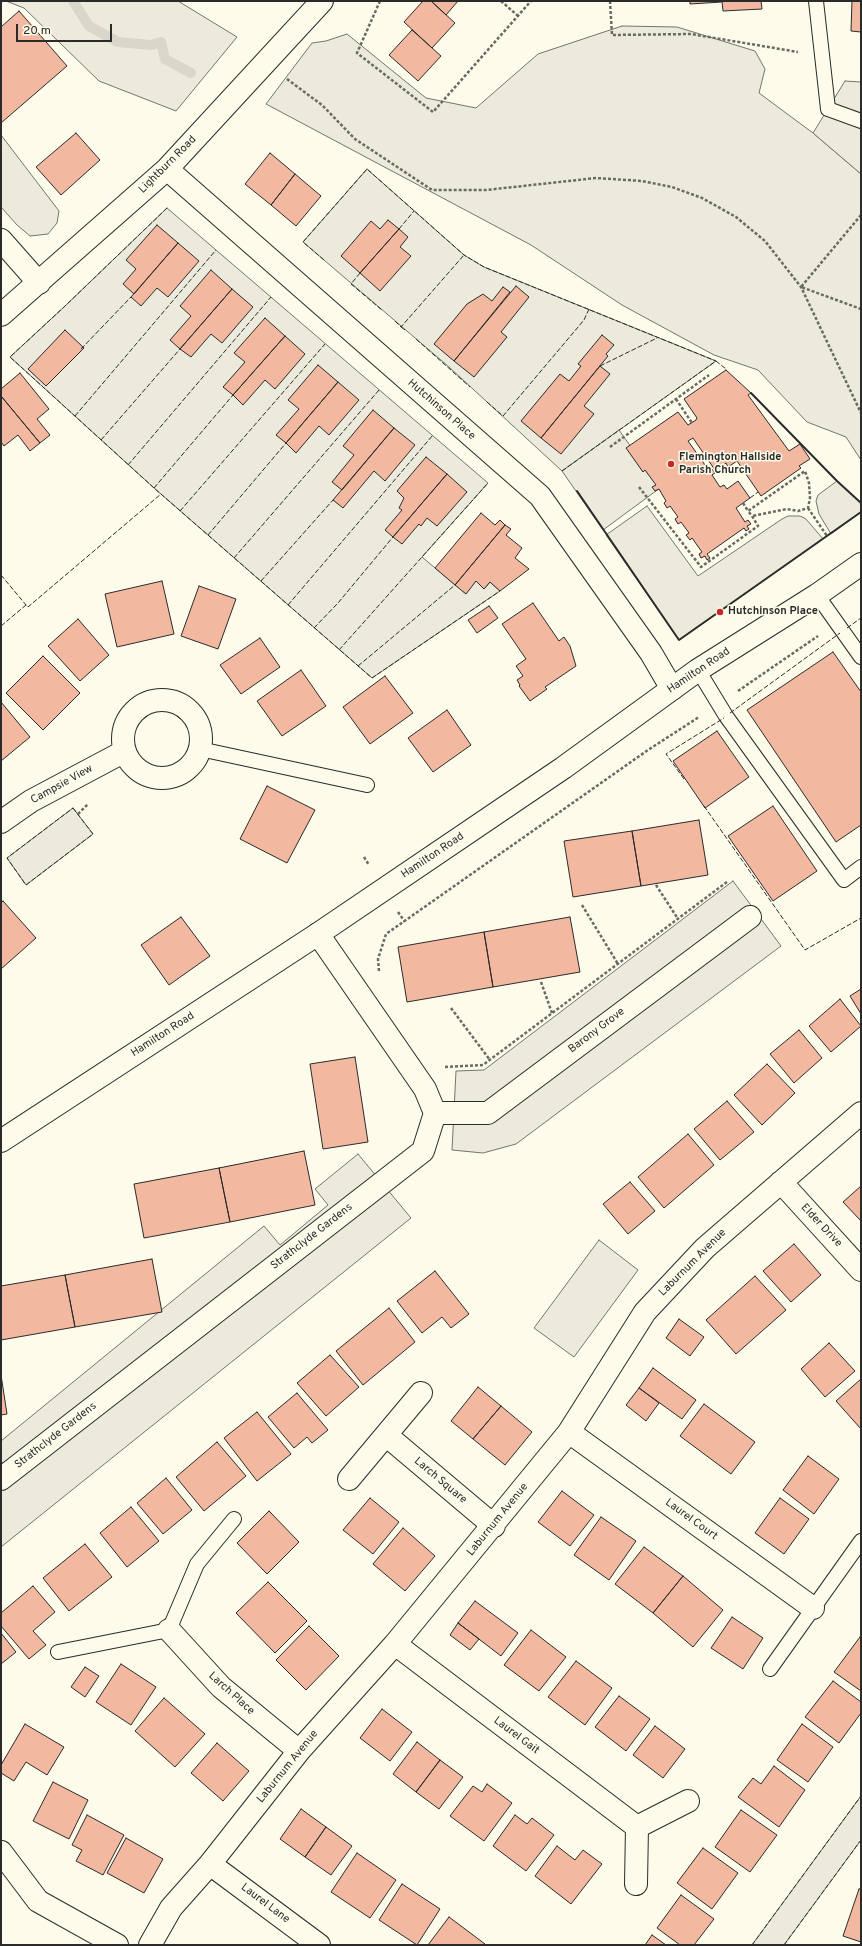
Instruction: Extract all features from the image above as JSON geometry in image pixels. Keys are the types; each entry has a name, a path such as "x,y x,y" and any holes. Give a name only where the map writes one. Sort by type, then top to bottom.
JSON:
{"street":[{"name":"Lightburn Road","path":"1,315 167,169 322,1"},
{"name":"Hutchinson Place","path":"167,169 540,496 651,653 672,689"},
{"path":"1,240 39,283"},
{"name":"Hamilton Road","path":"1,1142 318,934 563,768 698,670 861,564"},
{"path":"153,700 166,700 179,703 190,711 198,722 201,736 200,749 195,760 186,770 176,776 163,778 151,777 140,771 131,762 125,751 122,739 124,727 130,715 146,703 153,700"},
{"name":"Campsie View","path":"1,822 31,801 125,751"},
{"name":"Barony Grove","path":"435,1113 488,1113 750,917"},
{"path":"318,934 425,1089 435,1113"},
{"name":"Strathclyde Gardens","path":"1,1479 423,1151 435,1113"},
{"name":"Laburnum Avenue","path":"150,1945 171,1908 210,1864 299,1751 395,1644 494,1526 569,1432 645,1312 705,1248 861,1113"},
{"name":"Elder Drive","path":"781,1182 861,1270"},
{"path":"349,1479 421,1393"},
{"name":"Laurel Court","path":"569,1432 813,1608"},
{"name":"Larch Square","path":"386,1435 494,1526"},
{"name":"Larch Place","path":"169,1630 221,1687 299,1751"},
{"name":"Laurel Gait","path":"395,1644 638,1827"},
{"path":"636,1884 638,1827 688,1801"},
{"path":"1,1852 38,1901 117,1945"},
{"name":"Laurel Lane","path":"210,1864 319,1945"}],"lane":[{"path":"816,1 828,109 861,121"},
{"path":"817,594 861,657"},
{"path":"698,670 719,704 844,880 861,867"},
{"path":"200,749 367,785"},
{"path":"58,1652 169,1630 198,1564 234,1519"},
{"path":"770,1669 861,1541"}],"path":[{"path":"380,1 357,53 433,112 531,1"},
{"path":"501,1 518,16"},
{"path":"610,1 612,35 690,34 801,52"},
{"path":"270,59 284,77 322,105 355,139 432,190 486,190 596,178 642,181 672,187 702,198 736,217 765,241 801,287 861,413"},
{"path":"801,287 861,215"},
{"path":"801,287 861,309"},
{"path":"610,447 709,375"},
{"path":"676,399 692,423"},
{"path":"748,511 805,471 810,483 808,508 827,536"},
{"path":"638,487 701,567 758,526 743,503"},
{"path":"752,516 787,509 798,511 808,508"},
{"path":"379,977 378,959 386,934 648,750 719,704 837,623"},
{"path":"439,1068 483,1065 727,882"},
{"path":"656,885 678,919"},
{"path":"582,905 618,964"},
{"path":"541,982 552,1013"},
{"path":"451,1008 490,1060"}],"shaded area":[{"path":"6,1 178,1 237,37 176,111 99,81 24,8"},
{"path":"622,26 677,27 755,51 765,69 759,93 813,133 861,174 861,460 846,437 807,422 758,370 714,355 622,305 531,245 266,104 312,43 326,41 347,34 426,98 476,108 538,54"},
{"path":"845,81 861,82 861,174 813,133"},
{"path":"1,135 59,211 57,223 48,234 30,236 17,225 1,207"},
{"path":"367,169 464,255 484,267 716,361 562,471 449,367 303,242"},
{"path":"167,208 488,483 422,557 465,593 476,581 484,589 490,582 500,591 372,678 154,488 10,357"},
{"path":"619,430 660,488 603,530 562,471"},
{"path":"837,481 861,503 861,512 831,534 819,514 816,501 818,495"},
{"path":"647,506 698,576 788,516 800,516 806,519 823,539 679,640 606,535"},
{"path":"73,808 93,834 26,885 7,858"},
{"path":"733,881 781,946 516,1144 483,1153 452,1150 456,1071 484,1070"},
{"path":"358,1154 411,1218 1,1547 1,1441 264,1226 280,1245 328,1205 315,1189"},
{"path":"599,1240 638,1270 574,1357 534,1328"},
{"path":"861,1796 861,1840 784,1945 752,1945"}],"building":[{"path":"423,1 431,1 455,23 432,48 404,22"},
{"path":"431,1 458,1 446,15"},
{"path":"690,1 722,1 722,2 690,4"},
{"path":"722,1 761,1 762,9 723,11"},
{"path":"852,1 861,1 861,32 851,31"},
{"path":"19,11 67,66 1,123 1,27"},
{"path":"412,30 441,56 418,81 389,55"},
{"path":"76,133 100,160 61,195 36,167"},
{"path":"270,153 295,174 271,205 245,184"},
{"path":"295,174 321,196 296,226 271,205"},
{"path":"388,220 399,229 360,273 341,256 371,221 380,229"},
{"path":"157,225 178,243 134,294 123,284 136,269 126,260"},
{"path":"399,229 408,237 400,247 411,256 380,291 360,273"},
{"path":"178,243 199,261 168,297 157,288 141,306 131,297"},
{"path":"211,270 232,289 180,349 170,340 191,316 180,306"},
{"path":"516,286 529,297 501,332 507,337 474,377 454,361"},
{"path":"503,287 510,292 454,361 434,344 467,304 483,294 492,301"},
{"path":"232,289 253,307 222,343 211,334 191,357 180,349"},
{"path":"265,318 285,336 233,395 223,387 245,362 234,353"},
{"path":"65,330 84,348 46,386 28,369"},
{"path":"602,335 614,345 606,354 608,356 541,438 521,421 560,374 569,381 581,366 578,364"},
{"path":"285,336 305,354 275,389 265,380 243,405 233,395"},
{"path":"318,365 338,382 286,443 276,435 299,409 288,400"},
{"path":"600,366 610,374 584,406 594,414 561,454 541,438"},
{"name":"Flemington Hallside Parish Church","path":"726,370 751,393 748,395 789,451 800,444 810,459 799,466 801,468 761,496 737,461 728,467 726,463 715,470 693,438 688,441 698,455 700,453 703,457 701,459 709,471 712,469 715,473 712,475 720,487 724,485 727,489 738,481 750,498 736,508 745,522 748,520 751,524 747,526 749,529 746,531 744,528 707,554 710,558 707,560 705,556 701,558 699,554 702,552 692,538 690,540 686,535 689,533 681,522 678,524 675,519 678,517 670,506 667,508 664,503 666,501 659,489 655,491 652,487 656,485 645,470 643,472 626,448 678,412 688,425 696,420 697,418 684,399"},
{"path":"20,373 49,409 37,419 50,435 40,443 1,396 1,389"},
{"path":"338,382 359,400 329,435 319,426 296,453 286,443"},
{"path":"1,396 40,443 30,451 18,435 4,446 1,442"},
{"path":"373,410 394,428 342,490 332,482 354,455 343,446"},
{"path":"394,428 415,445 385,481 374,471 343,508 333,500"},
{"path":"426,457 447,474 393,537 385,530 402,510 399,508 404,498 397,491"},
{"path":"447,474 467,492 437,526 427,518 421,526 419,524 402,544 393,537"},
{"path":"481,513 495,525 500,520 505,525 455,585 435,568"},
{"path":"505,525 511,529 506,535 522,548 515,558 529,569 500,591 490,582 484,589 476,581 466,594 455,585"},
{"path":"162,581 174,634 117,647 105,594"},
{"path":"199,586 236,599 218,649 181,636"},
{"path":"533,603 559,641 564,637 570,646 576,666 545,687 547,689 530,701 519,686 520,685 517,680 523,676 516,666 526,659 502,624"},
{"path":"489,606 498,618 477,633 468,620"},
{"path":"78,619 109,655 80,681 48,646"},
{"path":"260,638 280,667 241,694 220,665"},
{"path":"833,652 861,692 861,825 836,842 747,710"},
{"path":"43,656 80,693 43,730 6,693"},
{"path":"301,670 326,706 282,736 257,701"},
{"path":"385,676 413,713 370,744 343,707"},
{"path":"1,702 30,737 1,761"},
{"path":"447,710 471,745 433,772 408,738"},
{"path":"717,731 749,777 705,808 673,761"},
{"path":"267,786 315,810 287,863 240,839"},
{"path":"773,806 817,871 773,901 728,836"},
{"path":"699,820 708,875 641,886 632,831"},
{"path":"632,831 641,886 573,897 564,841"},
{"path":"3,901 36,938 1,969 1,903"},
{"path":"181,917 210,956 169,985 141,945"},
{"path":"570,917 580,972 493,987 484,932"},
{"path":"484,932 493,987 407,1002 398,947"},
{"path":"861,989 861,1014 850,996"},
{"path":"840,999 861,1026 831,1052 809,1026"},
{"path":"799,1030 822,1058 794,1083 770,1054"},
{"path":"355,1057 368,1142 323,1149 310,1064"},
{"path":"767,1064 795,1093 762,1125 734,1095"},
{"path":"727,1101 754,1132 720,1160 694,1129"},
{"path":"688,1134 714,1165 664,1208 638,1177"},
{"path":"304,1151 315,1205 230,1222 219,1168"},
{"path":"219,1168 230,1222 144,1238 134,1184"},
{"path":"630,1182 655,1211 628,1234 603,1204"},
{"path":"861,1186 861,1221 843,1202"},
{"path":"794,1244 821,1275 791,1302 763,1271"},
{"path":"152,1259 162,1312 75,1327 65,1275"},
{"path":"435,1271 469,1314 451,1328 442,1317 422,1333 397,1301"},
{"path":"65,1275 75,1327 1,1340 1,1286"},
{"path":"755,1276 786,1310 736,1354 706,1320"},
{"path":"389,1308 415,1342 363,1385 336,1351"},
{"path":"679,1319 704,1337 690,1356 666,1338"},
{"path":"829,1343 855,1371 825,1397 801,1369"},
{"path":"330,1355 359,1387 326,1416 297,1383"},
{"path":"653,1368 696,1400 682,1419 639,1388"},
{"path":"1,1375 7,1414 1,1415"},
{"path":"861,1379 861,1429 836,1401"},
{"path":"478,1387 501,1406 473,1439 451,1421"},
{"path":"639,1388 659,1403 646,1421 626,1405"},
{"path":"297,1393 328,1430 312,1443 307,1437 294,1448 268,1417"},
{"path":"704,1404 755,1442 731,1474 680,1436"},
{"path":"501,1406 532,1432 505,1465 473,1439"},
{"path":"257,1412 291,1454 257,1481 224,1438"},
{"path":"217,1442 246,1476 204,1511 176,1477"},
{"path":"808,1456 839,1479 814,1514 783,1490"},
{"path":"166,1478 192,1510 163,1534 137,1503"},
{"path":"562,1491 594,1515 570,1546 538,1522"},
{"path":"370,1498 399,1522 373,1554 343,1530"},
{"path":"780,1498 809,1519 784,1554 755,1533"},
{"path":"131,1507 159,1541 127,1567 100,1533"},
{"path":"269,1511 299,1542 267,1574 237,1543"},
{"path":"601,1517 636,1541 609,1580 574,1555"},
{"path":"403,1528 435,1556 405,1591 373,1564"},
{"path":"85,1544 112,1577 69,1611 43,1578"},
{"path":"644,1547 683,1576 653,1613 615,1584"},
{"path":"683,1576 723,1610 693,1647 653,1613"},
{"path":"268,1582 307,1621 275,1653 236,1613"},
{"path":"33,1586 55,1612 33,1631 46,1645 29,1659 1,1626 1,1613"},
{"path":"475,1601 518,1633 501,1656 458,1623"},
{"path":"732,1617 763,1638 743,1669 711,1648"},
{"path":"458,1623 479,1639 470,1650 450,1635"},
{"path":"309,1626 339,1656 306,1690 276,1660"},
{"path":"531,1630 566,1657 539,1691 504,1665"},
{"path":"1,1633 16,1652 1,1664"},
{"path":"860,1637 861,1638 861,1691 834,1672"},
{"path":"576,1661 612,1688 585,1725 548,1697"},
{"path":"121,1664 156,1687 131,1725 96,1702"},
{"path":"85,1667 99,1676 85,1697 71,1687"},
{"path":"833,1681 861,1702 861,1713 839,1743 805,1717"},
{"path":"619,1696 650,1719 626,1751 595,1727"},
{"path":"164,1698 205,1734 175,1767 135,1731"},
{"path":"382,1709 412,1732 390,1761 360,1738"},
{"path":"25,1724 64,1747 47,1775 26,1762 14,1781 1,1773 1,1765"},
{"path":"802,1724 833,1747 808,1782 777,1760"},
{"path":"655,1726 685,1749 663,1778 633,1755"},
{"path":"417,1742 440,1760 416,1792 393,1774"},
{"path":"217,1743 249,1771 223,1801 191,1773"},
{"path":"440,1760 463,1777 439,1809 416,1792"},
{"path":"774,1766 805,1790 779,1827 738,1797 753,1778 761,1784"},
{"path":"53,1782 88,1800 69,1839 33,1821"},
{"path":"487,1784 512,1803 484,1841 450,1816 473,1786 482,1792"},
{"path":"301,1809 326,1827 305,1857 280,1839"},
{"path":"741,1810 777,1835 750,1872 715,1847"},
{"path":"87,1815 124,1835 103,1875 76,1861 82,1850 72,1845"},
{"path":"515,1815 527,1824 532,1818 554,1835 526,1871 493,1846"},
{"path":"326,1827 352,1846 331,1875 305,1857"},
{"path":"126,1838 163,1859 144,1893 107,1873"},
{"path":"557,1846 575,1860 583,1850 602,1864 571,1904 535,1876"},
{"path":"703,1848 738,1873 712,1909 677,1883"},
{"path":"357,1853 396,1880 370,1918 331,1892"},
{"path":"402,1884 440,1909 417,1945 379,1920"},
{"path":"859,1889 861,1889 861,1942 843,1936"},
{"path":"681,1895 714,1919 694,1945 680,1945 657,1928"},
{"path":"449,1917 485,1944 428,1945"},
{"path":"652,1935 666,1945 645,1945"}],"waterway":[{"path":"73,1 89,26 118,42 151,45 161,42 165,59 191,73"}],"fence":[{"path":"324,260 303,242 367,169 464,255 484,267 716,361"},
{"path":"167,208 10,357 154,488 372,678 500,591"},
{"path":"399,229 414,211"},
{"path":"75,416 216,250"},
{"path":"395,321 401,327 464,255"},
{"path":"360,273 351,284 383,311"},
{"path":"81,349 131,297"},
{"path":"128,465 271,297"},
{"path":"487,402 503,416 584,320 589,309"},
{"path":"401,327 405,330"},
{"path":"600,366 657,338"},
{"path":"416,339 470,387"},
{"path":"180,511 325,344"},
{"path":"101,440 180,349"},
{"path":"562,471 716,361 726,369"},
{"path":"234,558 379,390"},
{"path":"154,488 233,395"},
{"path":"288,605 433,435"},
{"path":"208,535 286,443"},
{"path":"339,650 488,483"},
{"path":"750,498 758,492"},
{"path":"1,626 26,605 28,607 161,494"},
{"path":"261,581 333,500"},
{"path":"314,628 338,603 393,537"},
{"path":"1,575 26,605"},
{"path":"358,666 455,585"},
{"path":"847,628 861,618"},
{"path":"730,713 840,633"},
{"path":"684,779 666,754 724,718"},
{"path":"704,806 805,950 861,918"},
{"path":"73,808 93,834 26,885 7,858 73,808"},
{"path":"752,1945 861,1796"},
{"path":"784,1945 861,1840"}],"wall":[{"path":"751,393 837,481 861,503"},
{"path":"577,491 679,640 861,512"}],"place":[{"name":"Flemington Hallside Parish Church","path":"671,464"},
{"name":"Hutchinson Place","path":"720,612"}]}
